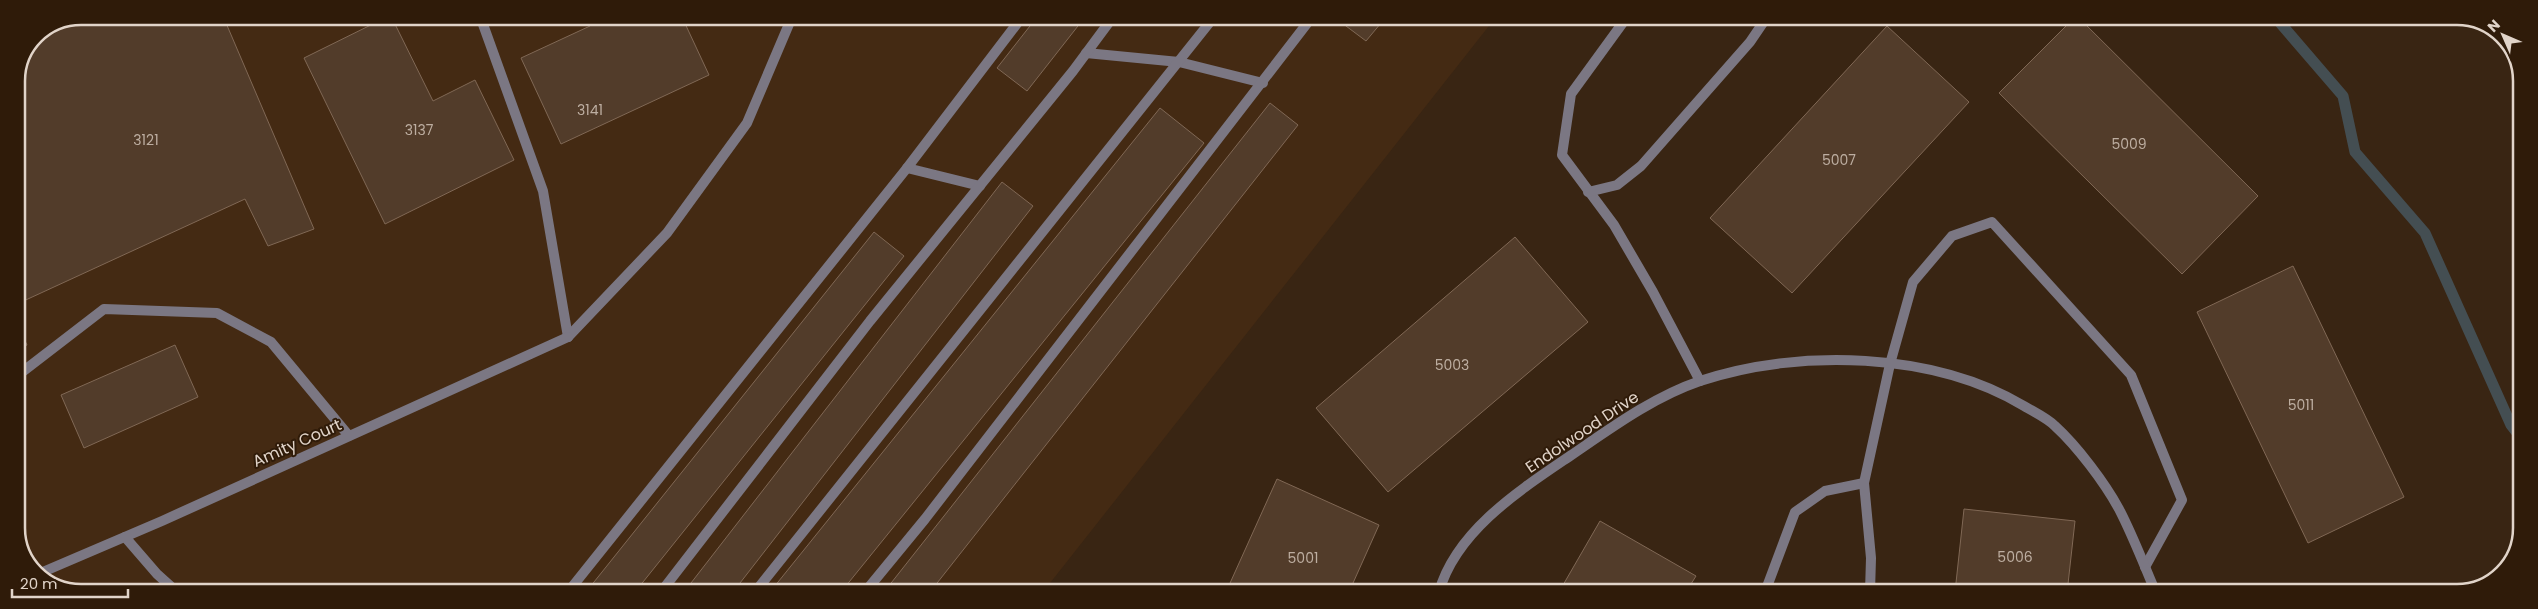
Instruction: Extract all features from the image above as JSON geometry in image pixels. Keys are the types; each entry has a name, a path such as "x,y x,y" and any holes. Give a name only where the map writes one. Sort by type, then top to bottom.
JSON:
{"street":[{"path":"483,25 543,191 568,337"},
{"path":"568,337 666,233 747,123 789,25"},
{"path":"574,584 906,168 1016,25"},
{"path":"667,584 870,321 1107,25"},
{"path":"761,584 1208,25"},
{"path":"872,584 932,511 1306,25"},
{"path":"1621,25 1571,94 1562,155 1614,225 1654,292 1700,381"},
{"path":"1588,192 1616,185 1641,166 1750,42 1762,25"},
{"path":"1086,53 1179,62 1263,83"},
{"path":"906,168 980,186"},
{"path":"1870,584 1870,558 1864,483 1890,364 1913,282 1952,236 1992,222 2131,375 2182,500 2145,567"},
{"path":"25,370 104,309 217,313 271,342 349,436"},
{"name":"Amity Court","path":"46,571 125,537 568,337"},
{"name":"Endolwood Drive","path":"1443,584 1455,557 1486,520 1542,475 1619,422 1658,400 1700,381 1744,370 1833,358 1920,367 1983,385 2008,396 2053,424 2076,448 2118,508 2152,584"},
{"path":"1768,584 1795,512 1825,491 1864,483"},
{"path":"125,537 157,574 169,584"}],"shaded area":[{"path":"81,25 1490,25 1049,584 81,584 70,583 53,577 32,556 25,532 26,71 71,26"}],"building":[{"path":"227,25 314,229 268,246 245,199 25,300 25,81 26,70 34,50 50,34 70,26"},
{"path":"371,25 395,25 433,101 475,80 514,160 385,224 304,58"},
{"path":"686,25 709,75 561,144 521,58 590,26"},
{"path":"1031,25 1079,25 1027,91 997,68"},
{"path":"1345,25 1379,25 1366,41"},
{"path":"2067,25 2086,25 2258,196 2182,274 1999,93"},
{"path":"1887,26 1969,102 1792,293 1710,218"},
{"path":"1270,103 1298,125 936,584 890,584"},
{"path":"1160,108 1204,143 847,584 776,584"},
{"path":"1002,182 1033,206 739,584 690,584"},
{"path":"874,232 904,256 641,584 592,584"},
{"path":"1515,237 1588,322 1388,492 1316,408"},
{"path":"2293,266 2404,497 2308,543 2197,312"},
{"path":"175,345 198,397 84,448 61,395"},
{"path":"1277,479 1379,525 1353,584 1230,584"},
{"path":"1964,509 2075,521 2068,584 1956,584"},
{"path":"1600,521 1696,576 1691,584 1564,584"}],"waterway":[{"path":"2282,25 2343,96 2355,152 2425,233 2513,428"}]}
